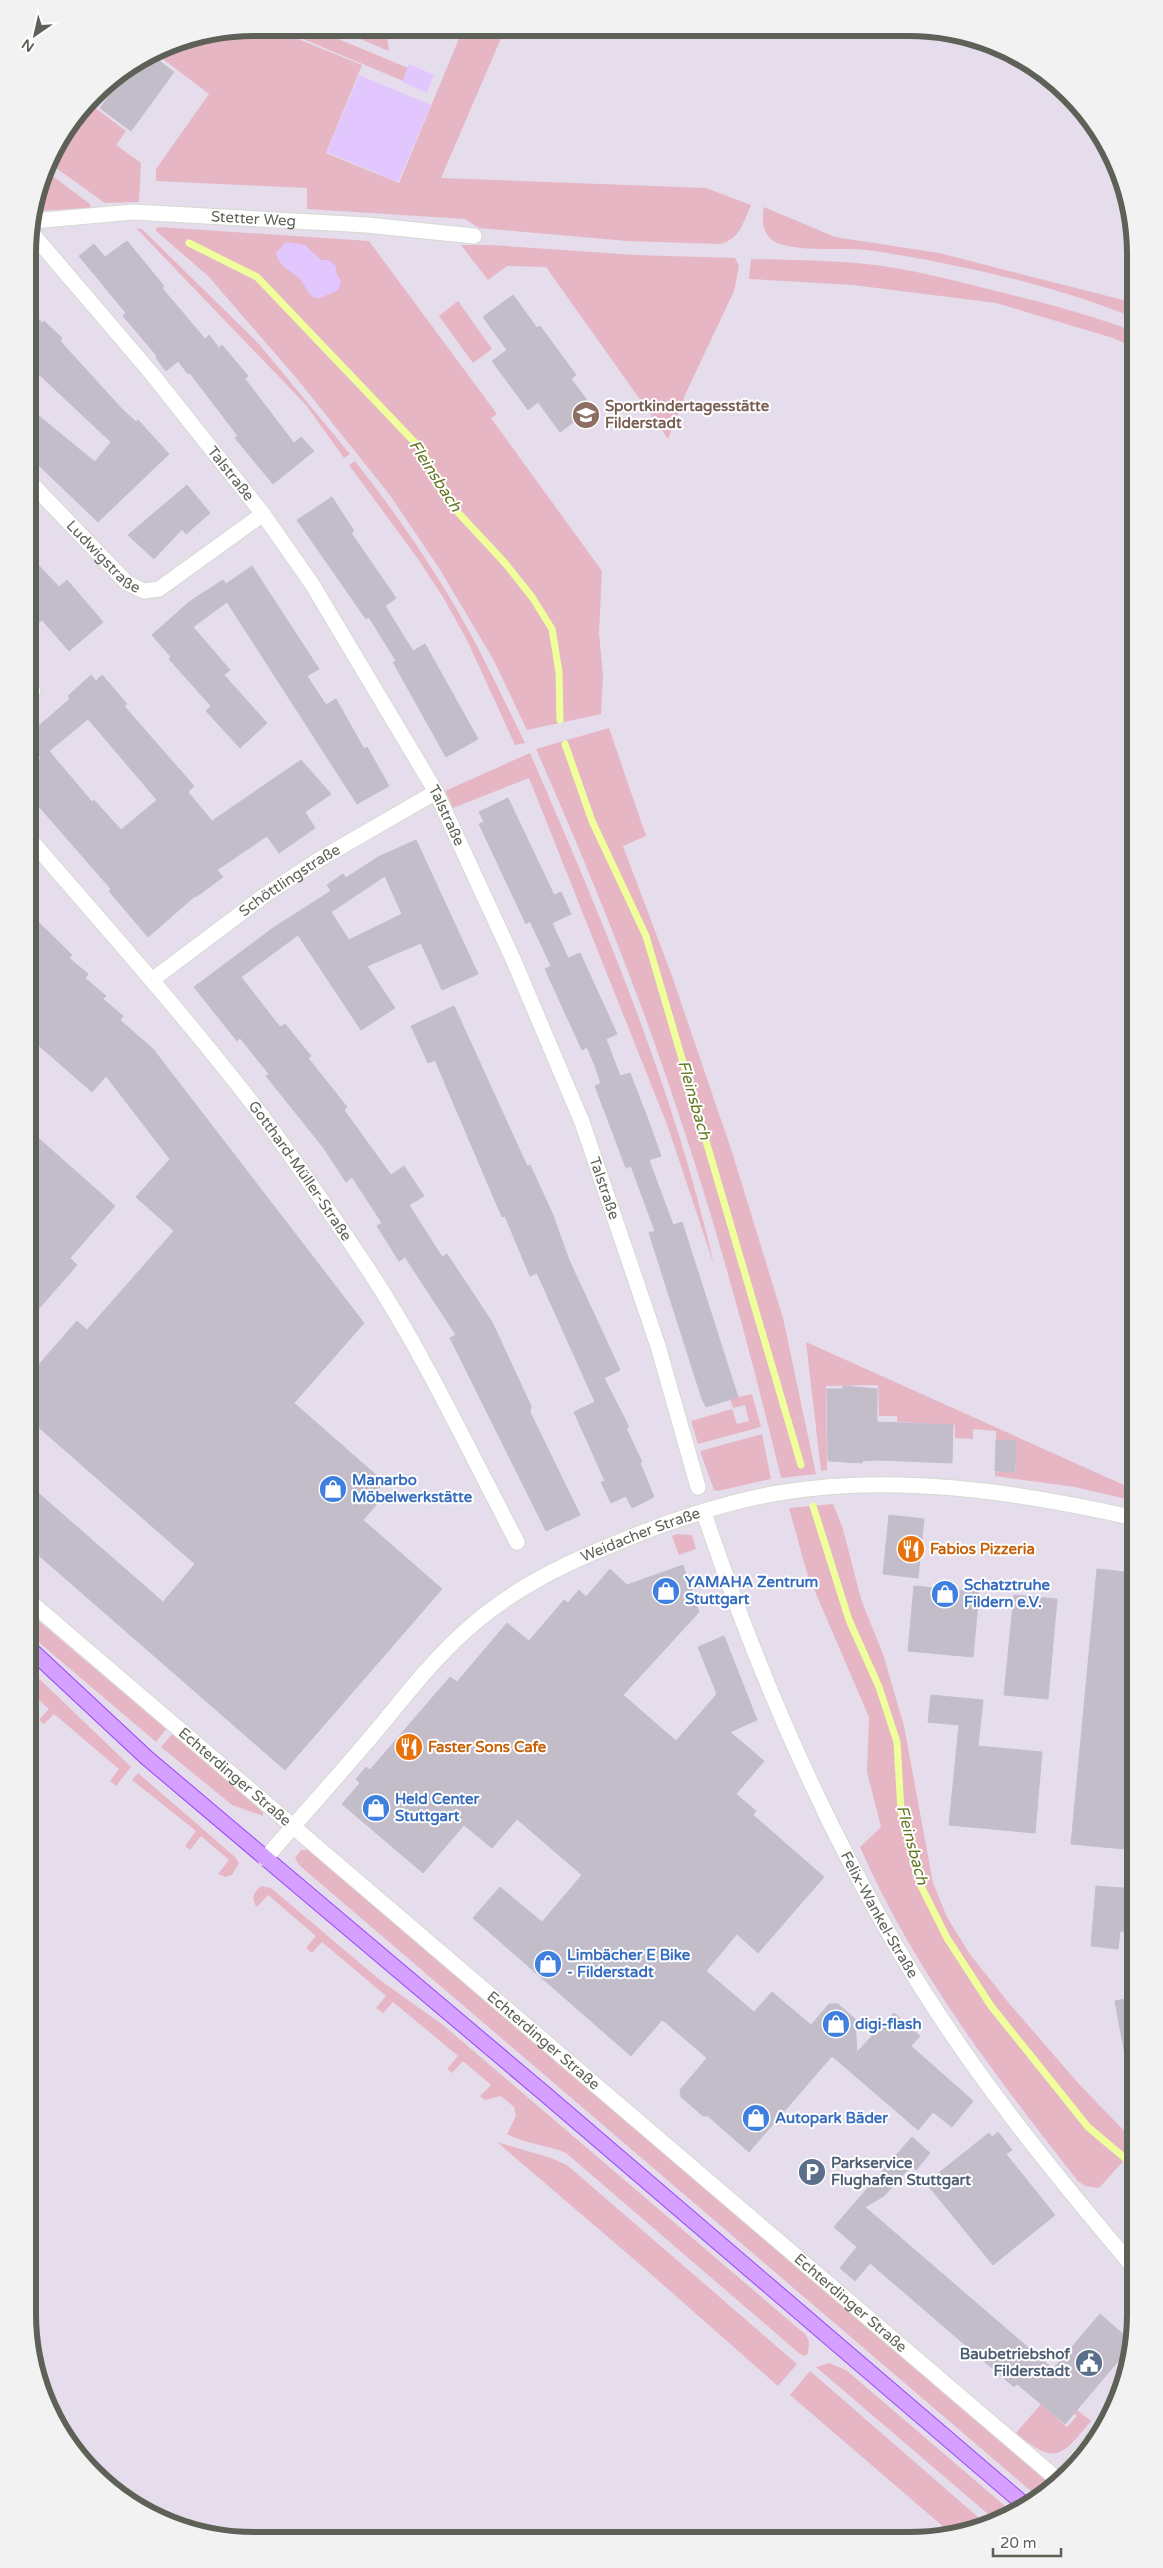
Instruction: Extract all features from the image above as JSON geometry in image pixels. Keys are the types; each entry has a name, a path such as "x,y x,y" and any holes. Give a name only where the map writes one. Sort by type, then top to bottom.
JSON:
{"main road":[{"path":"36,1654 147,1758 1021,2501"}],"street":[{"name":"Stetter Weg","path":"39,220 133,212 330,223 474,236"},
{"name":"Talstraße","path":"37,239 152,374 263,514 312,584 436,792 506,942 582,1122 655,1337 698,1487"},
{"name":"Ludwigstraße","path":"36,488 127,584 144,591 159,589 263,514"},
{"name":"Schöttlingstraße","path":"152,980 265,895 320,859 436,792"},
{"name":"Gotthard-Müller-Straße","path":"36,846 152,980 259,1113 371,1274 407,1336 517,1542"},
{"name":"Weidacher Straße","path":"265,1859 461,1634 489,1611 536,1580 594,1552 648,1530 744,1500 820,1488 892,1486 949,1488 1017,1495 1127,1516"},
{"name":"Felix-Wankel-Straße","path":"704,1513 733,1598 800,1762 858,1876 900,1951 1004,2107 1127,2260"},
{"name":"Echterdinger Straße","path":"36,1607 1055,2475"}],"shaded area":[{"path":"254,36 291,36 362,65 326,153 399,183 460,36 502,36 441,178 706,188 751,205 740,229 727,242 720,244 627,241 479,228 465,219 307,209 307,188 156,181 156,169 209,94 161,58 184,48 212,40"},
{"path":"296,36 331,36 408,68 403,81"},
{"path":"353,36 387,36 389,51"},
{"path":"96,105 94,107 126,131 116,145 141,163 139,202 105,203 55,167 65,145"},
{"path":"51,175 90,204 91,208 40,211"},
{"path":"764,207 835,237 939,253 1127,301 1127,315 1040,286 941,263 875,251 791,247 774,242 770,238 764,229"},
{"path":"158,227 369,241 497,414 491,418 602,571 599,633 603,675 601,714 527,730 493,659 439,568 389,494 298,380 209,277 155,230"},
{"path":"136,228 142,229 258,343 350,454 344,458 306,405"},
{"path":"461,245 491,245 636,255 735,258 739,266 734,291 685,395 668,439 546,267 507,266 488,280"},
{"path":"751,259 883,266 950,280 1091,317 1127,329 1127,344 1113,338 996,303 853,285 749,279"},
{"path":"458,301 492,349 473,363 439,316"},
{"path":"355,461 404,527 449,596 476,644 525,743 515,745 467,640 443,597 418,559 349,465"},
{"path":"609,728 646,836 623,846 672,976 733,1155 783,1318 816,1474 781,1478 733,1292 662,1063 611,928 536,749"},
{"path":"530,753 584,878 657,1069 698,1199 714,1265 668,1127 529,778 453,808 445,791"},
{"path":"806,1342 1127,1486 1127,1499 1075,1487 995,1476 995,1472 1016,1472 1016,1441 996,1440 996,1431 973,1429 973,1439 955,1438 955,1425 897,1422 897,1416 879,1416 878,1385 826,1386 827,1470 821,1471"},
{"path":"752,1394 761,1427 698,1444 691,1421 732,1409 737,1424 749,1421 745,1405 733,1408 730,1399"},
{"path":"762,1434 771,1479 718,1491 714,1490 700,1451"},
{"path":"833,1504 842,1526 862,1602 883,1654 904,1726 933,1883 947,1917 969,1953 1008,2002 1078,2083 1127,2134 1127,2157 1099,2188 1085,2186 1078,2181 958,2021 905,1936 881,1892 860,1847 881,1827 867,1772 869,1717 807,1573 789,1508"},
{"path":"677,1534 692,1535 696,1549 679,1555 672,1536"},
{"path":"36,1619 166,1729 156,1742 36,1640"},
{"path":"36,1676 131,1767 116,1786 110,1781 119,1769 54,1714 44,1724 39,1720 49,1709 36,1697"},
{"path":"172,1734 263,1812 263,1816 232,1805 161,1747"},
{"path":"138,1773 235,1857 239,1863 232,1875 225,1877 218,1874 229,1860 201,1836 190,1850 185,1846 196,1831 132,1780"},
{"path":"301,1850 309,1850 1047,2482 1033,2493 299,1865 295,1858"},
{"path":"261,1886 271,1888 380,1980 443,2025 806,2335 809,2342 808,2353 805,2356 800,2354 566,2153 507,2134 516,2116 514,2107 501,2096 485,2100 480,2096 491,2085 463,2061 452,2073 447,2069 458,2056 393,2002 383,2013 376,2008 386,1996 322,1942 312,1953 306,1948 316,1936 268,1895 257,1907 253,1898"},
{"path":"497,2142 551,2158 567,2165 797,2364 778,2386"},
{"path":"829,2363 846,2370 1007,2508 990,2516 816,2367"},
{"path":"810,2371 981,2519 946,2529 790,2395"},
{"path":"1041,2404 1067,2427 1077,2416 1074,2414 1077,2410 1091,2421 1065,2449 1057,2453 1040,2450 1016,2433"},
{"path":"64,2421 103,2471 81,2446"}],"sand":[{"path":"409,64 434,75 427,93 402,82"},
{"path":"359,75 431,105 398,182 327,152"},
{"path":"286,242 305,245 321,260 328,260 336,266 336,272 341,282 338,290 320,298 313,297 301,280 280,263 276,253"}],"building":[{"path":"157,59 174,72 131,131 100,108 117,85 145,65"},
{"path":"127,241 164,286 162,288 205,339 209,335 219,348 222,345 248,376 245,379 294,443 301,437 314,451 273,484 235,438 238,436 189,372 188,374 178,361 166,371 156,358 157,356 123,316 126,313 79,256 94,244 105,257"},
{"path":"513,295 537,328 540,326 576,375 571,379 593,408 560,432 538,402 528,410 492,361 507,350 483,317"},
{"path":"37,317 42,323 44,321 62,338 60,341 122,409 136,422 138,420 169,454 98,522 36,463 36,414 95,462 111,442 36,372"},
{"path":"187,485 210,513 186,534 182,529 154,559 128,535"},
{"path":"332,497 354,531 351,533 396,598 385,606 413,651 425,644 478,739 446,757 393,662 396,661 369,617 366,619 297,520"},
{"path":"36,563 59,587 67,580 103,622 69,651 42,620 36,625"},
{"path":"252,566 319,669 307,676 326,705 336,699 364,749 367,747 389,786 357,804 227,602 193,627 230,670 224,675 267,723 240,748 206,711 211,706 169,659 171,657 152,635 189,602 223,580 226,584"},
{"path":"91,675 96,681 102,675 127,704 124,706 194,786 188,792 212,821 301,760 331,794 305,812 315,828 279,853 267,836 217,870 223,877 195,896 148,937 109,891 111,889 36,803 36,762 41,758 36,752 36,728 70,699 68,696","holes":["88,719 157,800 121,830 94,800 92,802 49,751"]},
{"path":"508,798 554,895 561,892 571,914 552,923 568,958 580,953 617,1034 606,1039 620,1076 630,1073 650,1125 661,1156 649,1160 673,1225 682,1222 738,1397 706,1407 702,1399 649,1233 655,1231 631,1166 626,1168 595,1086 601,1083 595,1066 587,1047 582,1050 545,969 551,966 530,921 526,924 479,824 484,822 479,812"},
{"path":"416,840 478,974 442,990 421,943 367,966 395,1008 361,1030 298,935 241,977 280,1027 285,1024 311,1056 308,1058 347,1107 344,1110 391,1175 404,1166 424,1196 409,1205 442,1257 447,1254 492,1322 531,1406 530,1412 580,1515 546,1531 450,1338 456,1335 405,1257 399,1261 377,1226 382,1223 352,1177 346,1182 323,1147 266,1076 269,1074 240,1038 237,1041 194,987 273,928 331,891 327,885 343,874 346,878 378,857","holes":["385,876 402,914 349,940 331,912"]},
{"path":"36,920 72,955 69,958 88,974 85,978 106,996 103,999 123,1016 120,1020 153,1049 364,1323 294,1403 384,1482 375,1492 382,1498 363,1520 442,1589 285,1770 36,1553 36,1491 163,1602 195,1564 36,1425 36,1368 77,1321 87,1330 174,1231 136,1197 170,1159 106,1076 92,1092 36,1043"},
{"path":"454,1006 527,1166 530,1165 553,1215 569,1260 620,1370 604,1378 629,1427 626,1428 642,1462 640,1463 654,1497 632,1508 626,1496 611,1503 601,1482 605,1481 574,1412 595,1402 537,1273 530,1276 505,1216 502,1217 435,1060 428,1063 411,1026"},
{"path":"36,1136 115,1206 70,1258 77,1265 36,1312"},
{"path":"843,1386 877,1389 877,1422 953,1425 952,1463 878,1460 862,1461 862,1463 828,1461 827,1389 842,1389"},
{"path":"996,1440 1016,1441 1015,1472 995,1471"},
{"path":"889,1515 924,1519 918,1578 883,1574"},
{"path":"683,1565 699,1612 623,1695 676,1741 717,1694 698,1647 724,1636 757,1720 730,1732 764,1761 736,1794 756,1811 753,1815 824,1877 758,1953 737,1934 706,1971 754,2012 772,1992 811,2025 829,2004 838,2004 855,2019 857,2052 894,2013 920,2036 911,2046 973,2101 952,2127 933,2112 918,2130 832,2056 749,2152 708,2116 703,2116 681,2097 680,2090 707,2058 664,2021 662,2020 631,2056 473,1918 500,1887 542,1922 582,1875 517,1819 492,1848 464,1825 423,1873 342,1804 360,1783 356,1779 366,1767 370,1770 450,1677 457,1682 507,1623 529,1641 564,1600 568,1603 579,1590 586,1597 610,1569 627,1585"},
{"path":"1097,1569 1127,1572 1127,1849 1071,1844"},
{"path":"914,1586 979,1592 973,1657 908,1651"},
{"path":"1014,1595 1057,1599 1048,1699 1004,1695"},
{"path":"931,1695 983,1700 978,1746 1042,1752 1035,1833 949,1825 959,1725 928,1722"},
{"path":"1096,1886 1127,1888 1127,1931 1120,1931 1118,1949 1091,1946"},
{"path":"1127,1999 1127,2061 1126,2061 1115,2001"},
{"path":"998,2132 1012,2150 1006,2154 1055,2215 993,2265 926,2183 989,2133 992,2137"},
{"path":"912,2137 930,2153 916,2170 912,2165 884,2196 865,2207 1053,2369 1100,2314 1125,2336 1123,2355 1065,2424 1017,2384 1014,2387 870,2263 855,2281 840,2268 857,2247 834,2227"}],"waterway":[{"name":"Fleinsbach","path":"189,243 257,277 422,450 452,506 505,563 532,597 552,629 559,672 560,720"},
{"name":"Fleinsbach","path":"565,744 592,821 646,936 801,1465"},
{"name":"Fleinsbach","path":"813,1506 849,1620 879,1687 897,1742 901,1811 920,1884 947,1938 991,2006 1088,2127 1126,2159"}],"place":[{"name":"Sportkindertagesstätte Filderstadt","path":"586,415"},
{"name":"Manarbo Möbelwerkstätte","path":"333,1489"},
{"name":"Fabios Pizzeria","path":"911,1549"},
{"name":"YAMAHA Zentrum Stuttgart","path":"666,1591"},
{"name":"Schatztruhe Fildern e.V.","path":"945,1594"},
{"name":"Faster Sons Cafe","path":"409,1747"},
{"name":"Held Center Stuttgart","path":"376,1808"},
{"name":"Limbächer E Bike - Filderstadt","path":"548,1964"},
{"name":"digi-flash","path":"836,2024"},
{"name":"Autopark Bäder","path":"756,2118"},
{"name":"Parkservice Flughafen Stuttgart","path":"812,2172"},
{"name":"Baubetriebshof Filderstadt","path":"1089,2363"}]}
